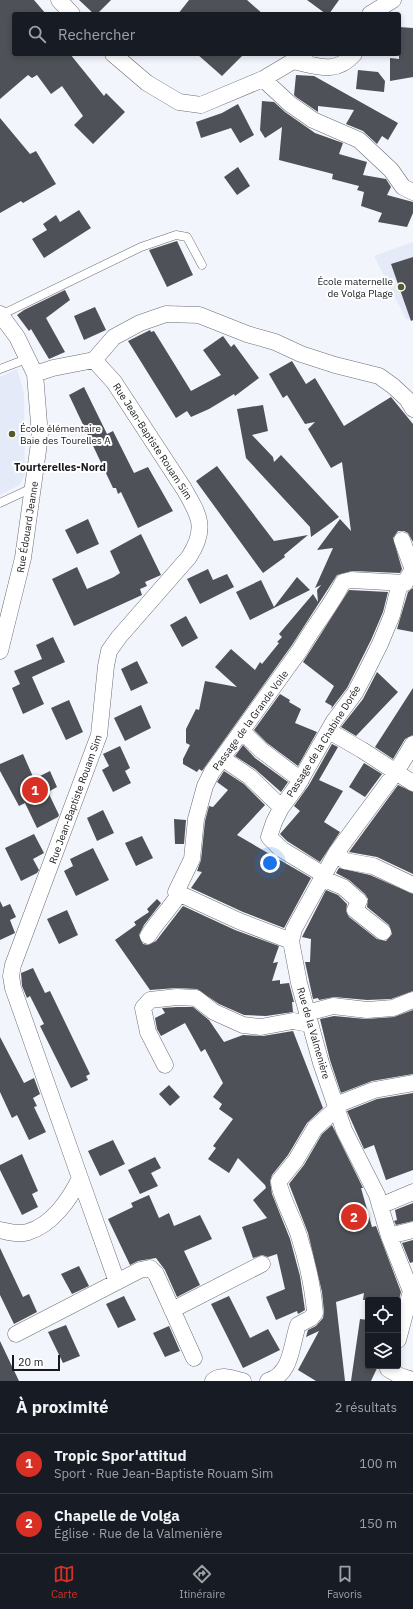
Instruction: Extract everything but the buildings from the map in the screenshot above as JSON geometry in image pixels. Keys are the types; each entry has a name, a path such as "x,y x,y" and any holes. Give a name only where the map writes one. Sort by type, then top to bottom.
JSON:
{"street":[{"path":"58,0 70,12"},
{"path":"373,12 393,0"},
{"path":"115,56 147,84 179,102 201,105 263,79 299,58 327,68 344,64 352,56"},
{"path":"263,79 290,104 313,120 359,140 391,170 403,187 413,192"},
{"path":"35,374 53,368 94,360 114,337 140,323 166,314 199,315 247,334 275,342 301,354 335,365 379,376 393,386 413,409"},
{"name":"Rue Édouard Jeanne","path":"0,315 17,337 35,374 40,436 24,558 6,612 0,651"},
{"name":"Rue Jean-Baptiste Rouam Sim","path":"94,360 114,382 184,489 192,503 201,532 197,544 189,557 119,637 109,651 106,666 99,735 13,965 11,976 13,988 116,1282"},
{"path":"400,583 405,583 413,571 402,540"},
{"name":"Passage de la Grande Voile","path":"179,894 176,892 192,859 196,819 205,786 222,758 300,650 310,632 337,594 343,582 351,580 400,583"},
{"name":"Passage de la Chabine Dorée","path":"323,876 281,849 269,837 281,807 301,780 334,721 355,693 380,644 392,615 400,583"},
{"path":"242,731 261,750 301,780"},
{"path":"329,731 362,750 413,783"},
{"path":"148,936 179,894 239,921 291,941 294,928 336,853 396,772 413,744"},
{"path":"222,758 250,777 281,807"},
{"path":"336,853 344,861 372,866 413,885"},
{"path":"323,876 343,887 359,901 355,910 383,932"},
{"name":"Rue de la Valmenière","path":"291,941 321,1063 336,1107 344,1130 376,1195 389,1236 411,1291 408,1321 401,1334"},
{"path":"165,1065 148,1032 143,1008 150,1000 177,997 196,998 214,1012 244,1025 261,1027 309,1018 333,1006 367,1010 393,1008 413,1000"},
{"path":"268,1381 275,1379 284,1372 298,1325 311,1318 315,1313 309,1270 293,1217 280,1192 279,1181 296,1160 315,1128 336,1107 374,1090 413,1083"},
{"path":"0,1230 12,1233 27,1233 43,1225 72,1196 80,1178"},
{"path":"380,1206 413,1192"},
{"path":"389,1236 413,1230"},
{"path":"172,1310 262,1264"},
{"path":"16,1334 140,1270 150,1268 156,1274 194,1358"},
{"path":"386,1372 413,1380"},
{"path":"213,1381 218,1377 222,1377 243,1381"}],"lane":[{"path":"0,315 115,258 176,235 187,237 202,265"},
{"path":"0,369 28,358"},
{"path":"0,503 34,487"}],"shaded area":[{"name":"École maternelle de Volga Plage","path":"413,242 413,320 406,319 374,256"},
{"name":"École élémentaire Baie des Tourelles A","path":"17,369 24,393 25,475 19,485 0,495 0,377"}],"place":[{"name":"École maternelle de Volga Plage","path":"401,287"},
{"name":"École élémentaire Baie des Tourelles A","path":"12,434"},
{"name":"Tropic Spor'attitud","path":"35,790"},
{"name":"Chapelle de Volga","path":"354,1217"}],"district":[{"name":"Tourterelles-Nord","path":"60,467"}]}
